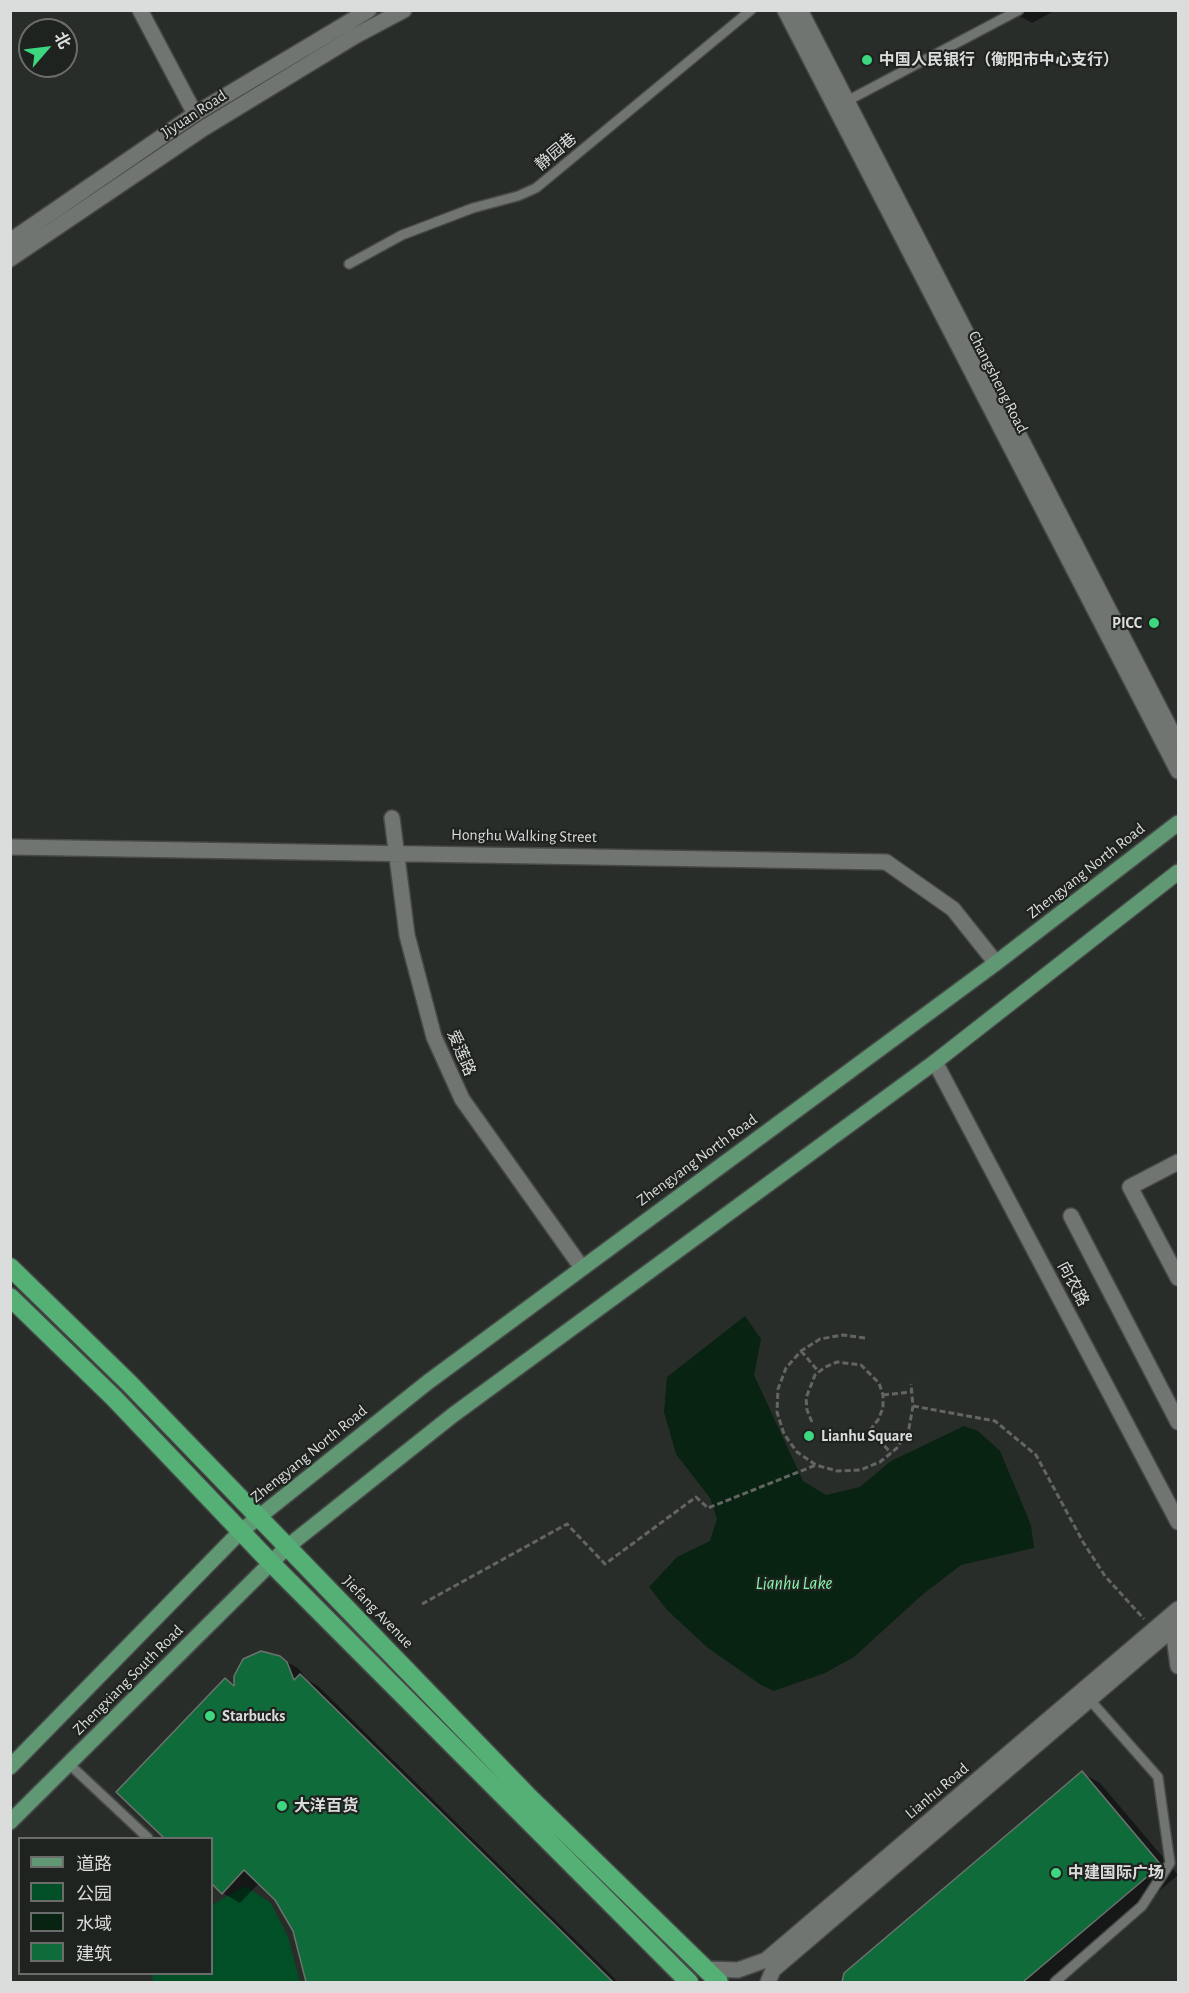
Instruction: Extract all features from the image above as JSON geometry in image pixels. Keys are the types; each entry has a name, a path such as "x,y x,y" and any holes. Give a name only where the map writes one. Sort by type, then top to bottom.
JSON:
{"highway":[{"name":"Jiefang Avenue","path":"10,1267 129,1384 530,1798 718,1983"},
{"path":"10,1297 114,1398 240,1532 689,1983"}],"main road":[{"name":"Zhengyang North Road","path":"240,1532 428,1382 996,963 1179,823"},
{"path":"271,1563 287,1547 453,1415 935,1062 1179,872"},
{"name":"Zhengxiang South Road","path":"10,1767 240,1532"},
{"name":"Zhengxiang South Road","path":"10,1822 271,1563"}],"street":[{"path":"140,10 195,114"},
{"name":"Jiyuan Road","path":"10,241 195,114 369,10"},
{"name":"Jiyuan Road","path":"10,259 204,128 355,36 404,10"},
{"name":"Changsheng Road","path":"785,10 1179,771"},
{"name":"Changsheng Road","path":"800,10 1179,744"},
{"name":"爱莲路","path":"392,818 407,935 434,1037 462,1099 582,1268"},
{"name":"Honghu Walking Street","path":"10,847 397,854 439,852 886,862 953,909 996,963"},
{"name":"向农路","path":"935,1062 1179,1522"},
{"path":"1179,1162 1130,1187 1179,1278"},
{"path":"1071,1216 1179,1422"},
{"name":"Lianhu Road","path":"705,1969 738,1970 766,1960 1179,1609"},
{"path":"1176,1627 1179,1666"},
{"name":"Lianhu Road","path":"768,1983 773,1971 1176,1627"}],"lane":[{"name":"静园巷","path":"349,264 412,231 536,188 751,10"},
{"path":"847,101 1019,10"},
{"path":"1055,1983 1142,1906 1174,1862 1158,1777 1090,1700"},
{"path":"69,1764 146,1837"}],"path":[{"path":"865,1338 843,1335 820,1339 801,1351 786,1368 778,1389 777,1412 784,1434 797,1452 816,1465 837,1471 860,1470 880,1462 891,1453 909,1428 913,1407 910,1384"},
{"path":"801,1351 819,1372"},
{"path":"812,1422 806,1398 808,1385 819,1372 837,1362 861,1365 879,1383 883,1395 883,1408 878,1420 870,1430 891,1453"},
{"path":"883,1395 912,1392"},
{"path":"913,1407 995,1421 1036,1455 1083,1542 1105,1576 1154,1630"},
{"path":"422,1604 567,1524 605,1564 696,1497 708,1508 816,1465"}],"green space":[{"path":"245,1886 271,1903 288,1937 300,1982 153,1982 152,1975 213,1975 213,1904"}],"water":[{"name":"Lianhu Lake","path":"745,1316 761,1339 754,1375 803,1481 826,1495 860,1487 891,1461 964,1426 978,1431 1000,1451 1031,1525 1034,1548 961,1565 922,1595 854,1657 825,1673 774,1691 761,1685 708,1648 667,1610 649,1587 677,1557 710,1541 717,1519 710,1498 676,1454 664,1412 667,1377"}],"building":[{"name":"大洋百货","path":"261,1651 280,1656 287,1662 294,1680 300,1674 613,1982 306,1982 293,1931 275,1900 244,1870 222,1894 213,1885 213,1837 163,1837 116,1792 225,1678 234,1686 234,1676 243,1659"},
{"name":"中建国际广场","path":"1082,1771 1161,1865 1023,1982 842,1982 844,1973"}],"place":[{"name":"中国人民银行（衡阳市中心支行）","path":"867,60"},
{"name":"PICC","path":"1154,623"},
{"name":"Lianhu Square","path":"809,1436"},
{"name":"Starbucks","path":"210,1716"},
{"name":"大洋百货","path":"282,1806"},
{"name":"中建国际广场","path":"1056,1873"}]}
